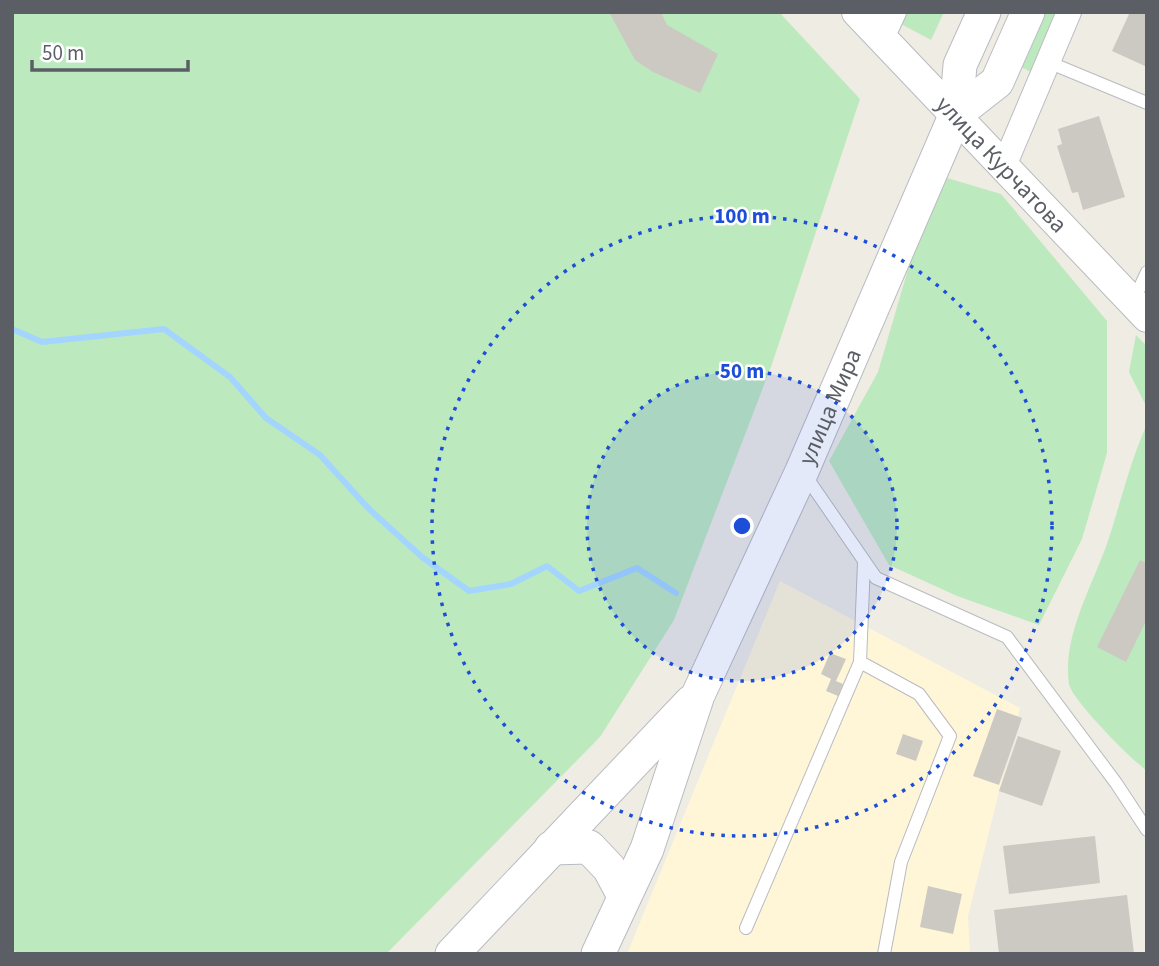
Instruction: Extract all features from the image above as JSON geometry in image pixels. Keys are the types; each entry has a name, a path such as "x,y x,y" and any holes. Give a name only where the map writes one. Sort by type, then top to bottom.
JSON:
{"main road":[{"name":"улица Мира","path":"698,695 802,471 956,114 960,65 984,12"},
{"name":"улица Мира","path":"956,114 997,82 1028,12"},
{"path":"452,954 698,695"},
{"path":"598,954 647,849 698,695"},
{"path":"551,848 589,847 609,868 624,896"}],"street":[{"name":"улица Курчатова","path":"857,12 888,25 956,114 1140,310"},
{"path":"1004,166 1069,12"}],"lane":[{"path":"1048,62 1147,103"},
{"path":"1140,310 1147,272"},
{"path":"802,471 876,578 1007,637 1116,783 1147,830"},
{"path":"746,928 860,662 864,562"},
{"path":"860,662 919,694 950,736 901,862 884,942 884,954"}],"shaded area":[{"path":"780,581 1020,708 968,916 970,954 627,954"}],"green space":[{"path":"12,12 779,12 860,99 772,364 674,620 600,737 386,954 20,954 12,950"},
{"path":"906,12 944,12 931,40 901,24"},
{"path":"1042,12 1071,12 1043,78 1019,66"},
{"path":"947,178 1001,194 1107,321 1107,453 1082,539 1039,625 957,596 889,565 829,461 878,372 928,201"},
{"path":"1136,335 1147,346 1147,408 1129,372"},
{"path":"1147,424 1147,771 1080,703 1069,684 1068,666 1074,629 1108,541"}],"building":[{"path":"609,12 661,12 667,25 718,54 700,93 653,72 635,60"},
{"path":"1130,12 1147,12 1147,67 1112,51"},
{"path":"1099,116 1125,197 1083,210 1078,192 1072,193 1057,146 1062,144 1058,129"},
{"path":"1140,560 1147,563 1147,619 1126,662 1097,647"},
{"path":"830,653 846,659 836,681 843,684 838,696 826,691 831,679 821,674"},
{"path":"997,709 1022,718 999,785 973,776"},
{"path":"903,734 923,741 916,761 896,754"},
{"path":"1018,736 1061,751 1042,806 999,791"},
{"path":"1095,836 1100,883 1009,894 1003,846"},
{"path":"928,886 962,894 953,934 920,927"},
{"path":"1127,895 1134,954 999,954 994,910"}],"waterway":[{"path":"12,329 42,342 164,329 230,377 266,418 320,455 369,509 422,557 469,591 511,584 547,566 579,591 637,568 676,593"}]}
